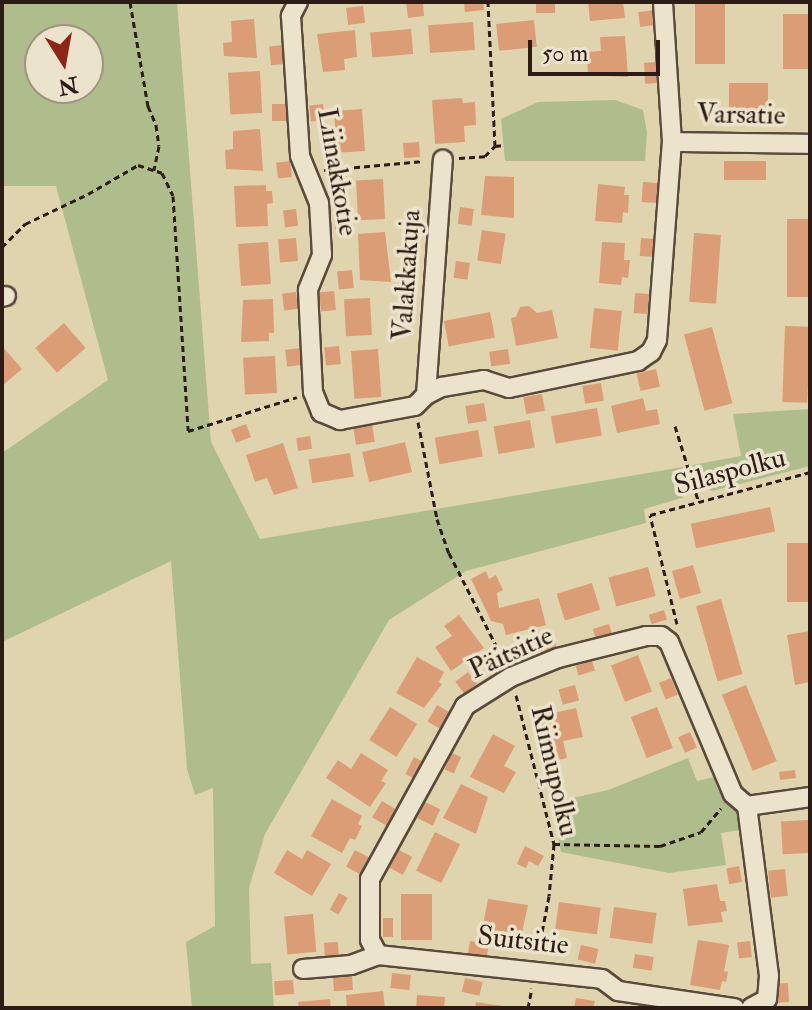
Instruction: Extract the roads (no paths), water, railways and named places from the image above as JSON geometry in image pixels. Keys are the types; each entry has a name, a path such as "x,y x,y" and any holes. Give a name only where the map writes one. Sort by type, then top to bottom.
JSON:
{"street":[{"path":"420,400 442,387 484,380 509,388 638,361 651,352 657,340 672,142 663,2"},
{"name":"Liinakkotie","path":"297,3 291,16 300,156 319,203 322,255 308,290 313,392 321,412 340,420 420,400"},
{"name":"Varsatie","path":"672,142 810,144"},
{"name":"Valakkakuja","path":"420,400 443,160"},
{"name":"Päitsitie","path":"378,955 370,940 370,879 465,706 511,677 558,658 646,636 661,636 669,642 733,794 747,806"},
{"path":"762,1005 769,976 747,806 810,797"},
{"name":"Suitsitie","path":"303,969 351,965 378,955 602,979 618,991 735,1008"}]}
